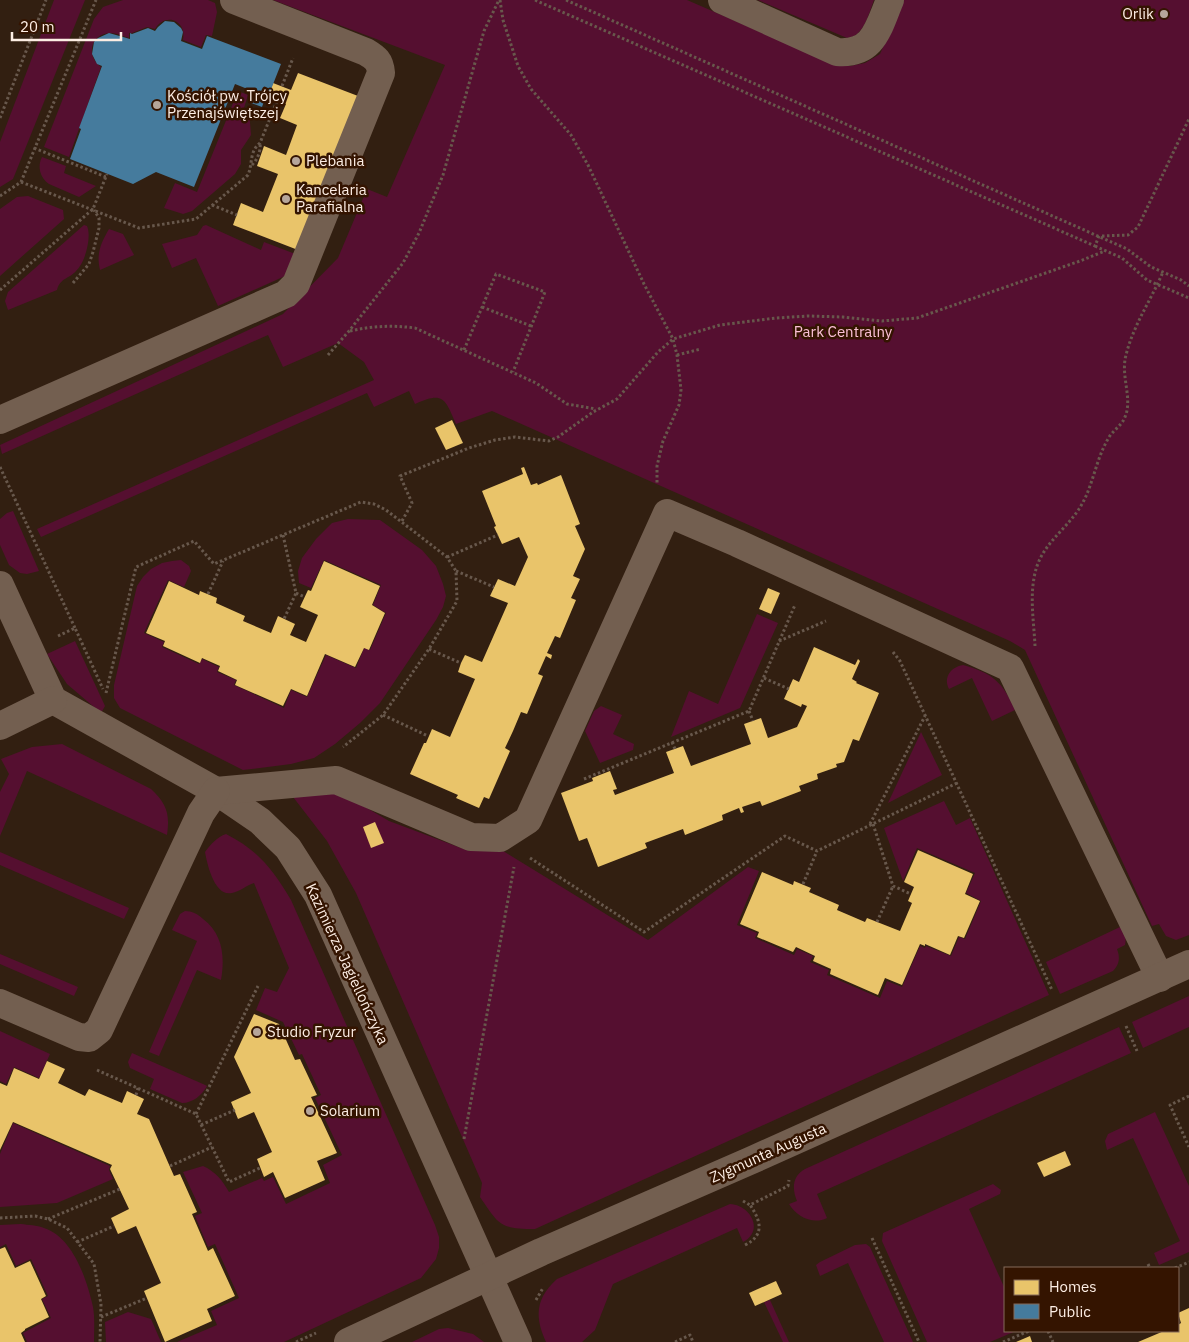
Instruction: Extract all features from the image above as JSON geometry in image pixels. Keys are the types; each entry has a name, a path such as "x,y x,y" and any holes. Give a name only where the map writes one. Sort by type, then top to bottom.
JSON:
{"street":[{"path":"0,420 286,294 296,284 381,73 381,64 377,58 366,52 234,0"},
{"path":"722,0 837,52 848,53 868,45 874,37 890,0"},
{"path":"0,1003 79,1037 89,1038 99,1030 201,813 216,791 336,780 471,837 508,844 528,820 666,513 737,543 1010,668 1160,978"},
{"path":"0,585 53,700 0,726"},
{"name":"Kazimierza Jagiellończyka","path":"53,700 216,791 260,821 288,848 318,895 518,1342"},
{"name":"Zygmunta Augusta","path":"348,1342 489,1276 1189,964"}],"path":[{"path":"0,118 46,0"},
{"path":"0,196 21,182 96,0"},
{"path":"328,355 403,263 431,208 443,175 484,31 500,0"},
{"path":"500,0 503,20 518,66 531,89 571,135 588,164 672,339 677,355 681,390 679,406 663,441 657,466 657,497 666,513"},
{"path":"536,0 1122,258 1147,280 1189,298"},
{"path":"566,0 1099,236 1127,249 1151,267 1181,280 1189,286"},
{"path":"252,165 252,153 260,143 277,101"},
{"path":"1099,236 1128,235 1138,227 1189,119"},
{"path":"21,182 139,228 196,219 248,175 259,155 260,143"},
{"path":"0,290 94,209 107,175 34,148"},
{"path":"212,205 237,215"},
{"path":"73,282 89,264 93,252 99,228 99,218 94,209"},
{"path":"1095,246 1099,236"},
{"path":"402,521 412,503 400,476 469,448 495,440 514,437 549,441 558,437 598,409 617,399 672,339 720,325 776,318 808,316 882,321 917,318 1105,251"},
{"path":"1013,673 1025,667 1033,658 1034,577 1040,558 1049,542 1079,510 1087,495 1097,462 1108,439 1114,429 1124,420 1128,405 1123,371 1125,357 1135,328 1163,272"},
{"path":"464,350 496,274 545,292 513,372"},
{"path":"1181,280 1189,280"},
{"path":"482,307 531,326"},
{"path":"349,331 370,326 396,325 415,328 536,383 567,404 598,409"},
{"path":"677,355 701,349"},
{"path":"0,467 75,628"},
{"path":"105,694 136,567 194,541 214,564 361,502 374,504 402,521 447,557 456,570 494,587"},
{"path":"283,535 296,593 284,619"},
{"path":"447,557 498,536"},
{"path":"208,594 223,560"},
{"path":"342,748 383,715 430,649 457,600 456,570"},
{"path":"296,593 305,597"},
{"path":"551,767 580,780 601,773 749,710 799,597"},
{"path":"780,641 830,619"},
{"path":"889,648 900,661 1053,991"},
{"path":"430,649 461,663"},
{"path":"764,678 789,689"},
{"path":"749,710 753,721"},
{"path":"383,715 428,736"},
{"path":"877,922 893,886 872,824 925,715"},
{"path":"672,742 675,749"},
{"path":"803,884 817,851 957,783"},
{"path":"464,1140 508,844 644,932 785,836 817,851"},
{"path":"893,886 911,894"},
{"path":"196,1114 258,986"},
{"path":"1132,1039 1137,1051"},
{"path":"95,1069 196,1114 229,1182 260,1168"},
{"path":"136,1095 138,1088"},
{"path":"1189,1096 1170,1105 1189,1147"},
{"path":"201,1125 235,1110"},
{"path":"170,1166 212,1147"},
{"path":"48,1219 120,1189"},
{"path":"745,1245 754,1241 759,1231 758,1220 750,1204"},
{"path":"0,1218 35,1216 48,1219 67,1228 94,1264 101,1304 100,1342"},
{"path":"78,1242 114,1226"},
{"path":"872,1238 919,1342"},
{"path":"1177,1267 1189,1262"},
{"path":"101,1317 147,1298"},
{"path":"1003,1342 1027,1332"},
{"path":"676,1342 690,1335 692,1342"}],"green space":[{"path":"54,0 85,0 13,179 0,187 0,142"},
{"path":"123,0 208,0 215,3 217,12 212,36 206,35 201,47 183,40 182,27 179,23 169,20 159,24 155,29 147,27 129,33 129,38 110,33 98,37 92,46 92,52 96,62 101,67 69,157 44,147 94,19 103,7"},
{"name":"Park Centralny","path":"273,0 687,0 832,63 850,66 865,63 880,54 904,0 1189,0 1189,935 1176,940 1166,936 1159,924 1152,926 1025,650 1010,641 492,411 456,424 446,403 438,398 432,398 415,404 409,391 374,407 367,393 41,537 37,529 374,380 364,362 338,343 283,367 268,335 2,454 0,445 283,314 338,258 367,189 387,197 445,65"},
{"path":"758,0 874,0 862,29 853,37 847,38"},
{"path":"238,91 248,95 244,108 249,110 251,135 241,150 241,164 235,174 192,211 183,214 164,208 175,183 197,192"},
{"path":"42,157 66,166 64,173 96,186 79,197 49,184 43,179 40,172"},
{"path":"28,196 63,210 64,219 0,276 0,209 17,197"},
{"path":"84,225 87,226 88,243 85,256 76,271 62,281 57,290 8,310 5,301 8,292"},
{"path":"206,225 261,250 264,242 298,255 285,276 218,306 196,258 172,268 162,244 197,235 203,226"},
{"path":"109,229 123,234 134,255 100,270 100,248"},
{"path":"13,511 39,571 27,574 20,573 9,565 0,545 0,519"},
{"path":"348,519 380,520 422,550 436,566 446,596 436,620 380,703 335,744 314,758 291,764 243,770 120,708 114,698 114,685 137,586 151,569 162,563 172,561 181,560 189,566 191,571 184,587 168,580 144,633 164,642 162,647 199,664 202,659 219,667 217,672 236,680 234,685 284,708 291,690 307,697 326,655 356,668 364,648 370,650 386,613 373,605 381,585 324,560 311,588 299,583 298,571 302,558 316,539 332,523"},
{"path":"757,614 778,623 740,708 671,737 689,691 718,704"},
{"path":"75,641 105,706 101,713 67,684 47,654"},
{"path":"963,665 982,671 995,680 1006,692 1015,710 992,721 972,678 949,689 947,680 949,673"},
{"path":"601,706 622,715 613,734 634,744 633,750 600,763 585,731 594,711"},
{"path":"921,732 942,775 888,803"},
{"path":"62,744 151,789 161,800 166,810 168,821 167,835 27,771 0,836 0,792 9,774 1,759 32,747"},
{"path":"336,790 389,821 469,851 500,849 648,940 748,867 759,871 737,925 757,933 755,938 794,955 797,949 813,956 810,962 829,970 827,975 880,998 887,981 902,987 920,946 925,948 926,946 951,956 959,937 965,939 981,901 966,893 975,873 917,848 903,881 884,828 944,801 956,825 970,818 1049,995 535,1229 507,1226 502,1224 492,1214 480,1197 482,1183 356,893 327,841 290,793"},
{"path":"226,834 247,847 264,862 278,879 291,900 439,1237 436,1259 421,1278 284,1342 177,1342 217,1325 211,1311 239,1298 215,1244 208,1247 195,1216 202,1213 183,1172 203,1166 218,1177 229,1192 262,1178 264,1181 273,1177 286,1204 330,1183 323,1165 342,1155 315,1098 321,1095 302,1054 299,1055 283,1022 256,1010 265,988 277,992 289,968 254,883 235,892 226,893 220,890 212,878 205,852 214,841"},
{"path":"0,852 129,908 124,919 0,865"},
{"path":"185,911 192,912 210,925 219,939 223,963 221,980 197,970 159,1056 149,1052 197,941 172,930 180,914"},
{"path":"1120,927 1125,935 1126,942 1125,945 1117,949 1119,960 1113,971 1060,994 1046,962"},
{"path":"0,954 78,987 74,996 0,964"},
{"path":"1189,996 1189,1027 1143,1048 1132,1022"},
{"path":"1119,1027 1131,1053 817,1194 827,1218 816,1221 811,1220 796,1213 789,1204 797,1201 794,1192 795,1179 805,1169"},
{"path":"0,1031 50,1054 39,1078 14,1067 6,1084 0,1081"},
{"path":"132,1053 207,1086 197,1098 190,1102 182,1103 150,1089 154,1079 130,1068 128,1062"},
{"path":"1155,1112 1189,1186 1189,1252 1159,1265 1154,1253 1180,1241 1133,1138 1107,1150 1105,1141 1108,1134"},
{"path":"13,1123 110,1166 109,1170 113,1179 57,1203 0,1207 0,1154"},
{"path":"993,1184 1001,1190 1000,1194 969,1209 1004,1287 1004,1332 1014,1332 990,1342 927,1342 882,1241 883,1233"},
{"path":"730,1204 737,1205 749,1213 754,1225 750,1237 743,1242 737,1228 613,1284 595,1330 582,1342 546,1342 540,1324 539,1308 545,1293 557,1279"},
{"path":"21,1224 41,1227 54,1233 71,1250 83,1273 93,1307 94,1342 27,1342 23,1333 51,1318 42,1299 48,1296 31,1259 16,1266 6,1244 0,1247 0,1225"},
{"path":"866,1244 870,1247 913,1342 884,1342 848,1263 820,1276 816,1265 820,1262 855,1245"},
{"path":"770,1300 789,1342 783,1342 764,1302"},
{"path":"128,1312 151,1319 161,1342 106,1342 105,1322"},
{"path":"448,1328 473,1334 484,1342 412,1342 439,1329"}],"building: Homes":[{"name":"Plebania","path":"298,73 358,96 298,250 233,225 241,203 263,212 278,174 257,166 264,146 286,155 297,125 280,118 286,104 268,97 273,83 291,90"},
{"path":"452,420 463,443 446,450 435,428"},
{"path":"524,467 531,485 537,483 538,485 561,475 580,524 575,526 585,549 573,576 580,579 571,598 576,600 560,638 555,636 547,653 552,655 551,659 546,656 538,674 543,676 527,714 521,712 505,748 510,751 489,799 484,797 479,808 456,798 458,795 410,774 432,729 450,737 475,679 458,672 461,663 465,655 482,662 508,603 490,596 498,579 515,586 528,557 519,537 502,544 482,491 523,474 521,468"},
{"path":"324,561 380,586 372,605 385,613 369,650 364,648 355,667 325,654 307,696 291,689 283,706 235,685 237,680 218,671 220,666 202,658 200,663 163,646 165,641 146,633 169,581 199,595 200,591 217,598 216,603 245,616 243,621 271,633 278,616 295,624 290,635 306,642 318,615 300,607 308,590 311,591"},
{"path":"768,588 780,593 771,614 759,609"},
{"path":"814,647 855,665 858,659 860,661 852,679 856,683 879,693 859,741 853,739 844,762 836,764 837,767 817,774 818,779 799,786 801,791 762,806 760,801 742,807 744,812 741,813 739,808 722,815 723,820 685,835 683,829 645,843 647,848 598,867 587,838 579,841 561,793 593,781 592,778 610,771 617,789 613,790 615,795 674,773 666,752 683,746 691,766 751,744 744,724 761,718 768,738 797,727 807,706 802,704 801,707 784,699 793,679 799,682"},
{"path":"375,822 384,843 371,848 363,827"},
{"path":"918,850 973,874 965,894 980,901 964,938 958,936 950,955 925,944 925,946 920,944 902,985 885,978 878,995 830,974 831,969 813,961 815,956 796,947 793,952 757,937 759,932 740,924 762,872 793,885 794,881 811,888 809,892 839,905 837,910 865,922 867,918 900,931 912,903 908,901 914,887 904,882"},
{"path":"254,1014 279,1024 295,1060 300,1059 317,1095 311,1097 337,1153 317,1161 325,1180 285,1198 273,1172 264,1177 257,1159 272,1152 254,1112 238,1119 231,1102 251,1093 234,1057"},
{"path":"47,1061 65,1069 58,1083 85,1096 89,1089 122,1103 127,1091 144,1099 137,1114 149,1119 174,1176 180,1174 197,1212 192,1214 208,1251 213,1248 235,1296 207,1309 212,1321 165,1342 144,1291 161,1283 136,1226 118,1234 111,1218 129,1209 110,1169 112,1165 13,1122 0,1150 0,1083 7,1086 14,1068 39,1079"},
{"path":"1065,1151 1071,1165 1044,1177 1037,1163"},
{"path":"5,1247 15,1268 30,1261 46,1296 41,1299 49,1317 21,1333 25,1342 0,1342 0,1249"},
{"path":"776,1281 782,1294 755,1306 749,1293"},
{"path":"1189,1308 1189,1342 1138,1342 1162,1332 1179,1332 1179,1324 1181,1323 1179,1313"},
{"path":"1030,1336 1032,1342 1016,1342"}],"building: Public":[{"name":"Kościół pw. Trójcy Przenajświętszej","path":"165,21 174,22 181,28 183,32 181,41 202,49 207,36 281,64 262,107 251,103 255,92 235,84 194,187 156,172 133,184 70,159 81,129 79,128 102,66 97,64 92,54 94,42 109,33 130,39 130,33 148,28 155,31"}],"place":[{"name":"Orlik","path":"1164,14"},
{"name":"Kościół pw. Trójcy Przenajświętszej","path":"157,105"},
{"name":"Plebania","path":"296,161"},
{"name":"Kancelaria Parafialna","path":"286,199"},
{"name":"Studio Fryzur","path":"257,1032"},
{"name":"Solarium","path":"310,1111"}]}
